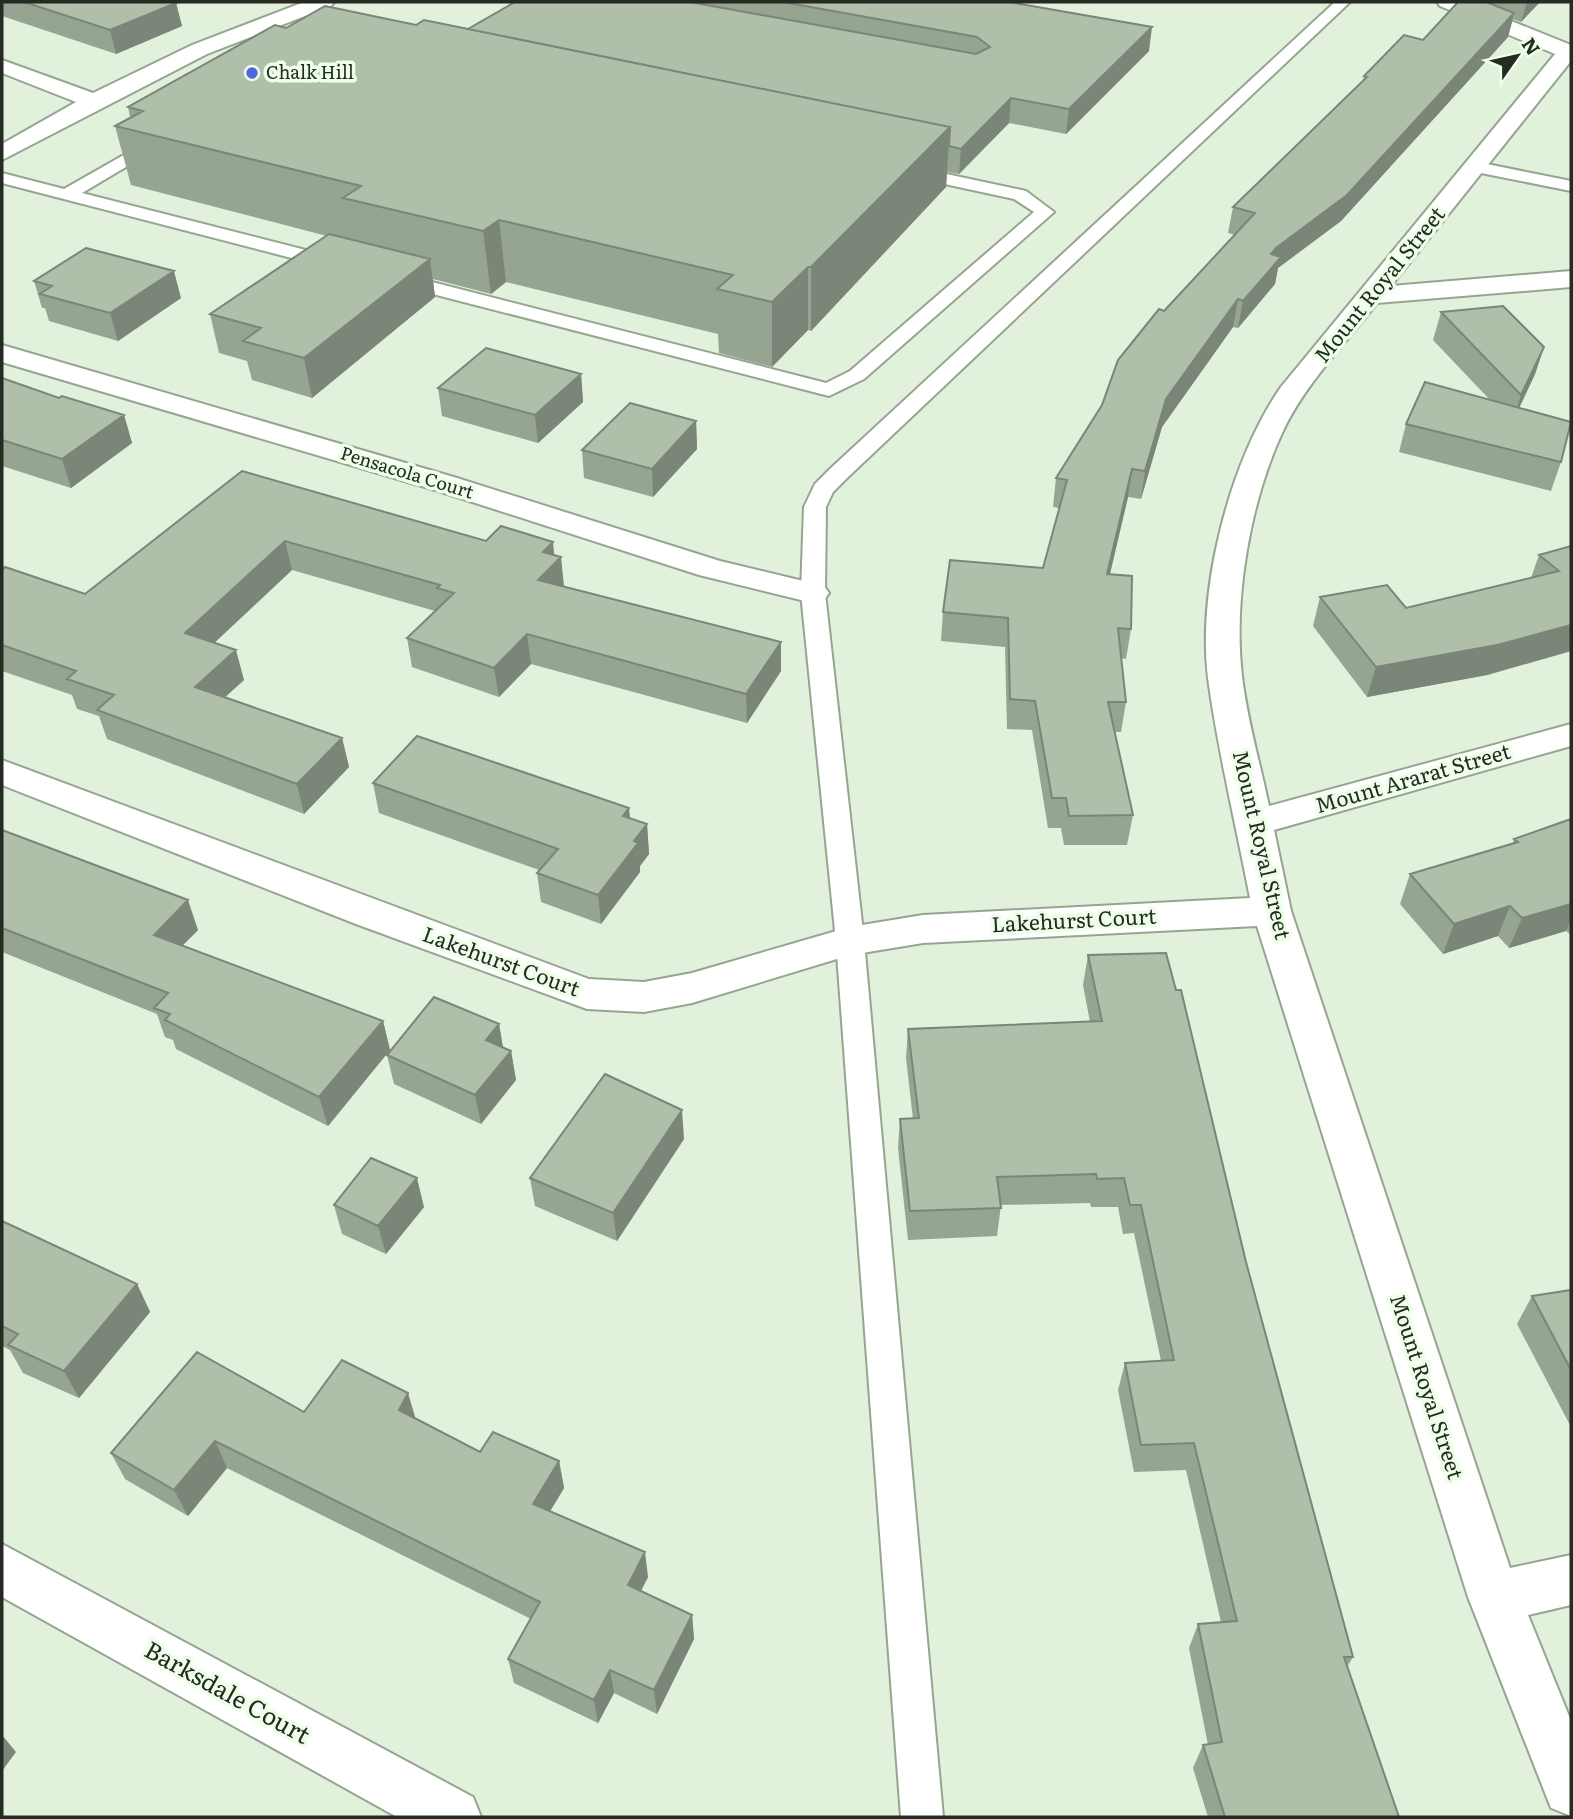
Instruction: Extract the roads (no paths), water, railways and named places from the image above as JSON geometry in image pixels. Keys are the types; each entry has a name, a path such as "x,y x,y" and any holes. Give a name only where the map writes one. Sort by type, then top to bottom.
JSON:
{"street":[{"path":"2,153 92,101 204,48 324,2"},
{"path":"1447,2 1570,52"},
{"name":"Mount Royal Street","path":"1570,52 1291,393 1268,432 1237,518 1224,619 1225,676 1272,911 1494,1597 1571,1788"},
{"path":"2,66 92,101"},
{"path":"1370,296 1571,279"},
{"name":"Pensacola Court","path":"2,353 446,484 710,568 813,593"},
{"name":"Mount Ararat Street","path":"1254,823 1571,734"},
{"name":"Lakehurst Court","path":"2,772 370,914 587,994 645,997 692,988 850,941 923,929 1272,911"},
{"name":"Barksdale Court","path":"2,1569 453,1817"},
{"path":"1494,1597 1571,1580"}],"lane":[{"path":"922,1817 850,941 813,593 815,507 823,489 1343,2"},
{"path":"257,27 283,34"},
{"path":"66,195 170,133"},
{"path":"383,276 829,390 857,375 1045,212 1020,195 885,166"},
{"path":"1477,167 1571,186"},
{"path":"2,178 356,269"}],"place":[{"name":"Chalk Hill","path":"252,73"}]}
